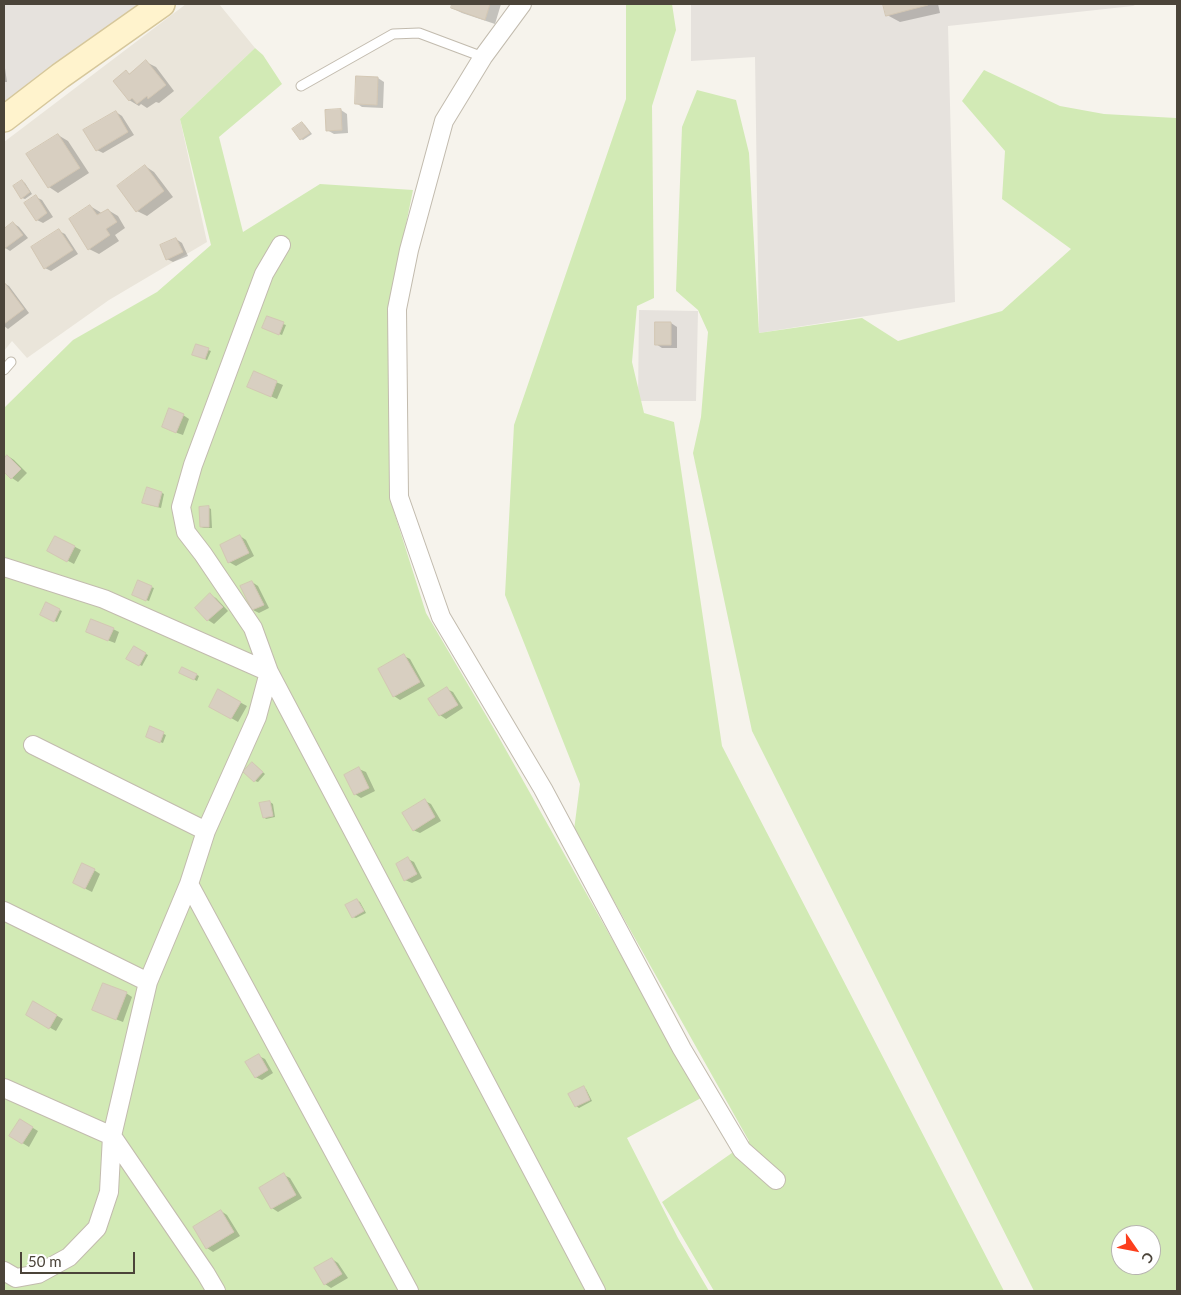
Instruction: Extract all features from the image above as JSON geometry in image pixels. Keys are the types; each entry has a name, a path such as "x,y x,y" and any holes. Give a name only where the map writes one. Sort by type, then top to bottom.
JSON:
{"street":[{"path":"4,119 60,76 162,4"},
{"path":"522,4 483,57 444,121 409,250 397,309 399,497 441,617 543,789 682,1049 742,1150 776,1180"},
{"path":"281,245 264,274 193,465 181,507 186,532 253,628 269,672 596,1291"},
{"path":"4,567 104,599 269,672"},
{"path":"4,1271 16,1278 38,1274 69,1257 98,1228 109,1192 112,1136 148,982 189,884 206,831 257,717 269,672"},
{"path":"32,745 206,831"},
{"path":"189,884 409,1291"},
{"path":"4,911 148,982"},
{"path":"4,1088 112,1136 216,1291"}],"lane":[{"path":"301,86 393,34 419,33 483,57"},
{"path":"4,370 11,362"}],"shaded area":[{"path":"4,4 143,4 4,107"},
{"path":"186,4 219,4 255,48 180,119 207,242 109,300 27,358 12,341 4,351 4,142"},
{"path":"691,4 1137,4 1133,6 948,26 955,302 759,333 755,57 691,61"},
{"path":"639,310 698,311 696,401 638,401"}],"green space":[{"path":"626,4 672,4 676,30 652,106 654,298 637,306 632,362 644,413 674,422 722,746 1004,1291 714,1291 662,1202 749,1141 574,830 580,784 505,595 514,425 626,99"},
{"path":"255,48 263,55 282,84 219,137 243,232 320,184 413,190 392,293 390,499 426,613 497,734 701,1098 627,1138 678,1238 709,1291 4,1291 4,408 73,340 157,292 211,245 180,119"},
{"path":"984,70 1060,106 1104,114 1176,118 1177,116 1177,1291 1034,1291 752,731 693,453 701,417 708,332 698,310 676,291 682,127 697,90 736,100 749,153 759,333 862,318 898,341 1002,311 1071,249 1002,199 1005,151 962,101"}],"building":[{"path":"452,4 490,4 485,20 451,8"},
{"path":"883,4 928,4 928,5 886,16"},
{"path":"146,60 166,85 148,99 147,96 137,104 132,98 129,101 113,81 126,70 129,74"},
{"path":"356,76 378,77 377,105 355,104"},
{"path":"341,109 342,130 326,131 325,110"},
{"path":"116,111 128,132 96,151 83,130"},
{"path":"302,122 310,133 300,140 292,129"},
{"path":"58,134 80,168 48,188 26,154"},
{"path":"145,165 164,191 136,212 117,186"},
{"path":"22,180 30,192 21,199 13,186"},
{"path":"36,195 47,213 36,221 24,203"},
{"path":"90,205 97,215 108,209 117,222 106,229 110,235 88,250 69,219"},
{"path":"13,222 23,235 4,249 4,229"},
{"path":"59,229 73,250 44,269 31,247"},
{"path":"176,238 183,252 166,260 160,245"},
{"path":"4,282 24,309 4,324"},
{"path":"267,316 284,322 279,335 262,328"},
{"path":"655,322 671,322 671,345 655,345"},
{"path":"196,344 209,348 205,359 192,355"},
{"path":"254,371 277,381 271,397 247,387"},
{"path":"169,408 184,414 176,433 162,427"},
{"path":"7,455 21,469 11,479 4,472 4,459"},
{"path":"147,487 162,492 158,507 142,503"},
{"path":"209,506 209,527 200,527 199,507"},
{"path":"240,535 249,553 228,563 220,545"},
{"path":"55,536 75,546 67,562 47,551"},
{"path":"138,580 152,586 146,601 132,595"},
{"path":"252,581 264,605 252,610 240,586"},
{"path":"210,593 223,607 207,621 195,608"},
{"path":"46,602 60,609 54,622 40,615"},
{"path":"91,619 114,628 108,641 86,632"},
{"path":"134,646 146,653 139,666 126,659"},
{"path":"404,654 420,682 393,697 378,669"},
{"path":"182,667 197,674 194,680 179,673"},
{"path":"447,687 458,705 439,716 428,699"},
{"path":"218,689 241,702 231,719 209,707"},
{"path":"150,726 164,732 160,743 146,737"},
{"path":"252,762 263,772 254,782 243,772"},
{"path":"359,767 369,788 354,795 344,775"},
{"path":"425,799 435,817 413,831 402,813"},
{"path":"270,801 273,816 263,818 259,803"},
{"path":"408,857 417,874 404,881 396,864"},
{"path":"82,863 95,869 85,889 73,883"},
{"path":"357,899 364,911 352,918 345,905"},
{"path":"103,983 127,992 116,1020 92,1010"},
{"path":"33,1001 57,1015 49,1029 26,1015"},
{"path":"259,1054 268,1070 255,1078 245,1062"},
{"path":"584,1086 590,1100 575,1107 568,1094"},
{"path":"20,1119 33,1127 22,1144 9,1136"},
{"path":"284,1173 296,1195 271,1209 259,1188"},
{"path":"221,1210 234,1232 206,1249 193,1227"},
{"path":"332,1258 342,1274 324,1285 314,1268"}]}
